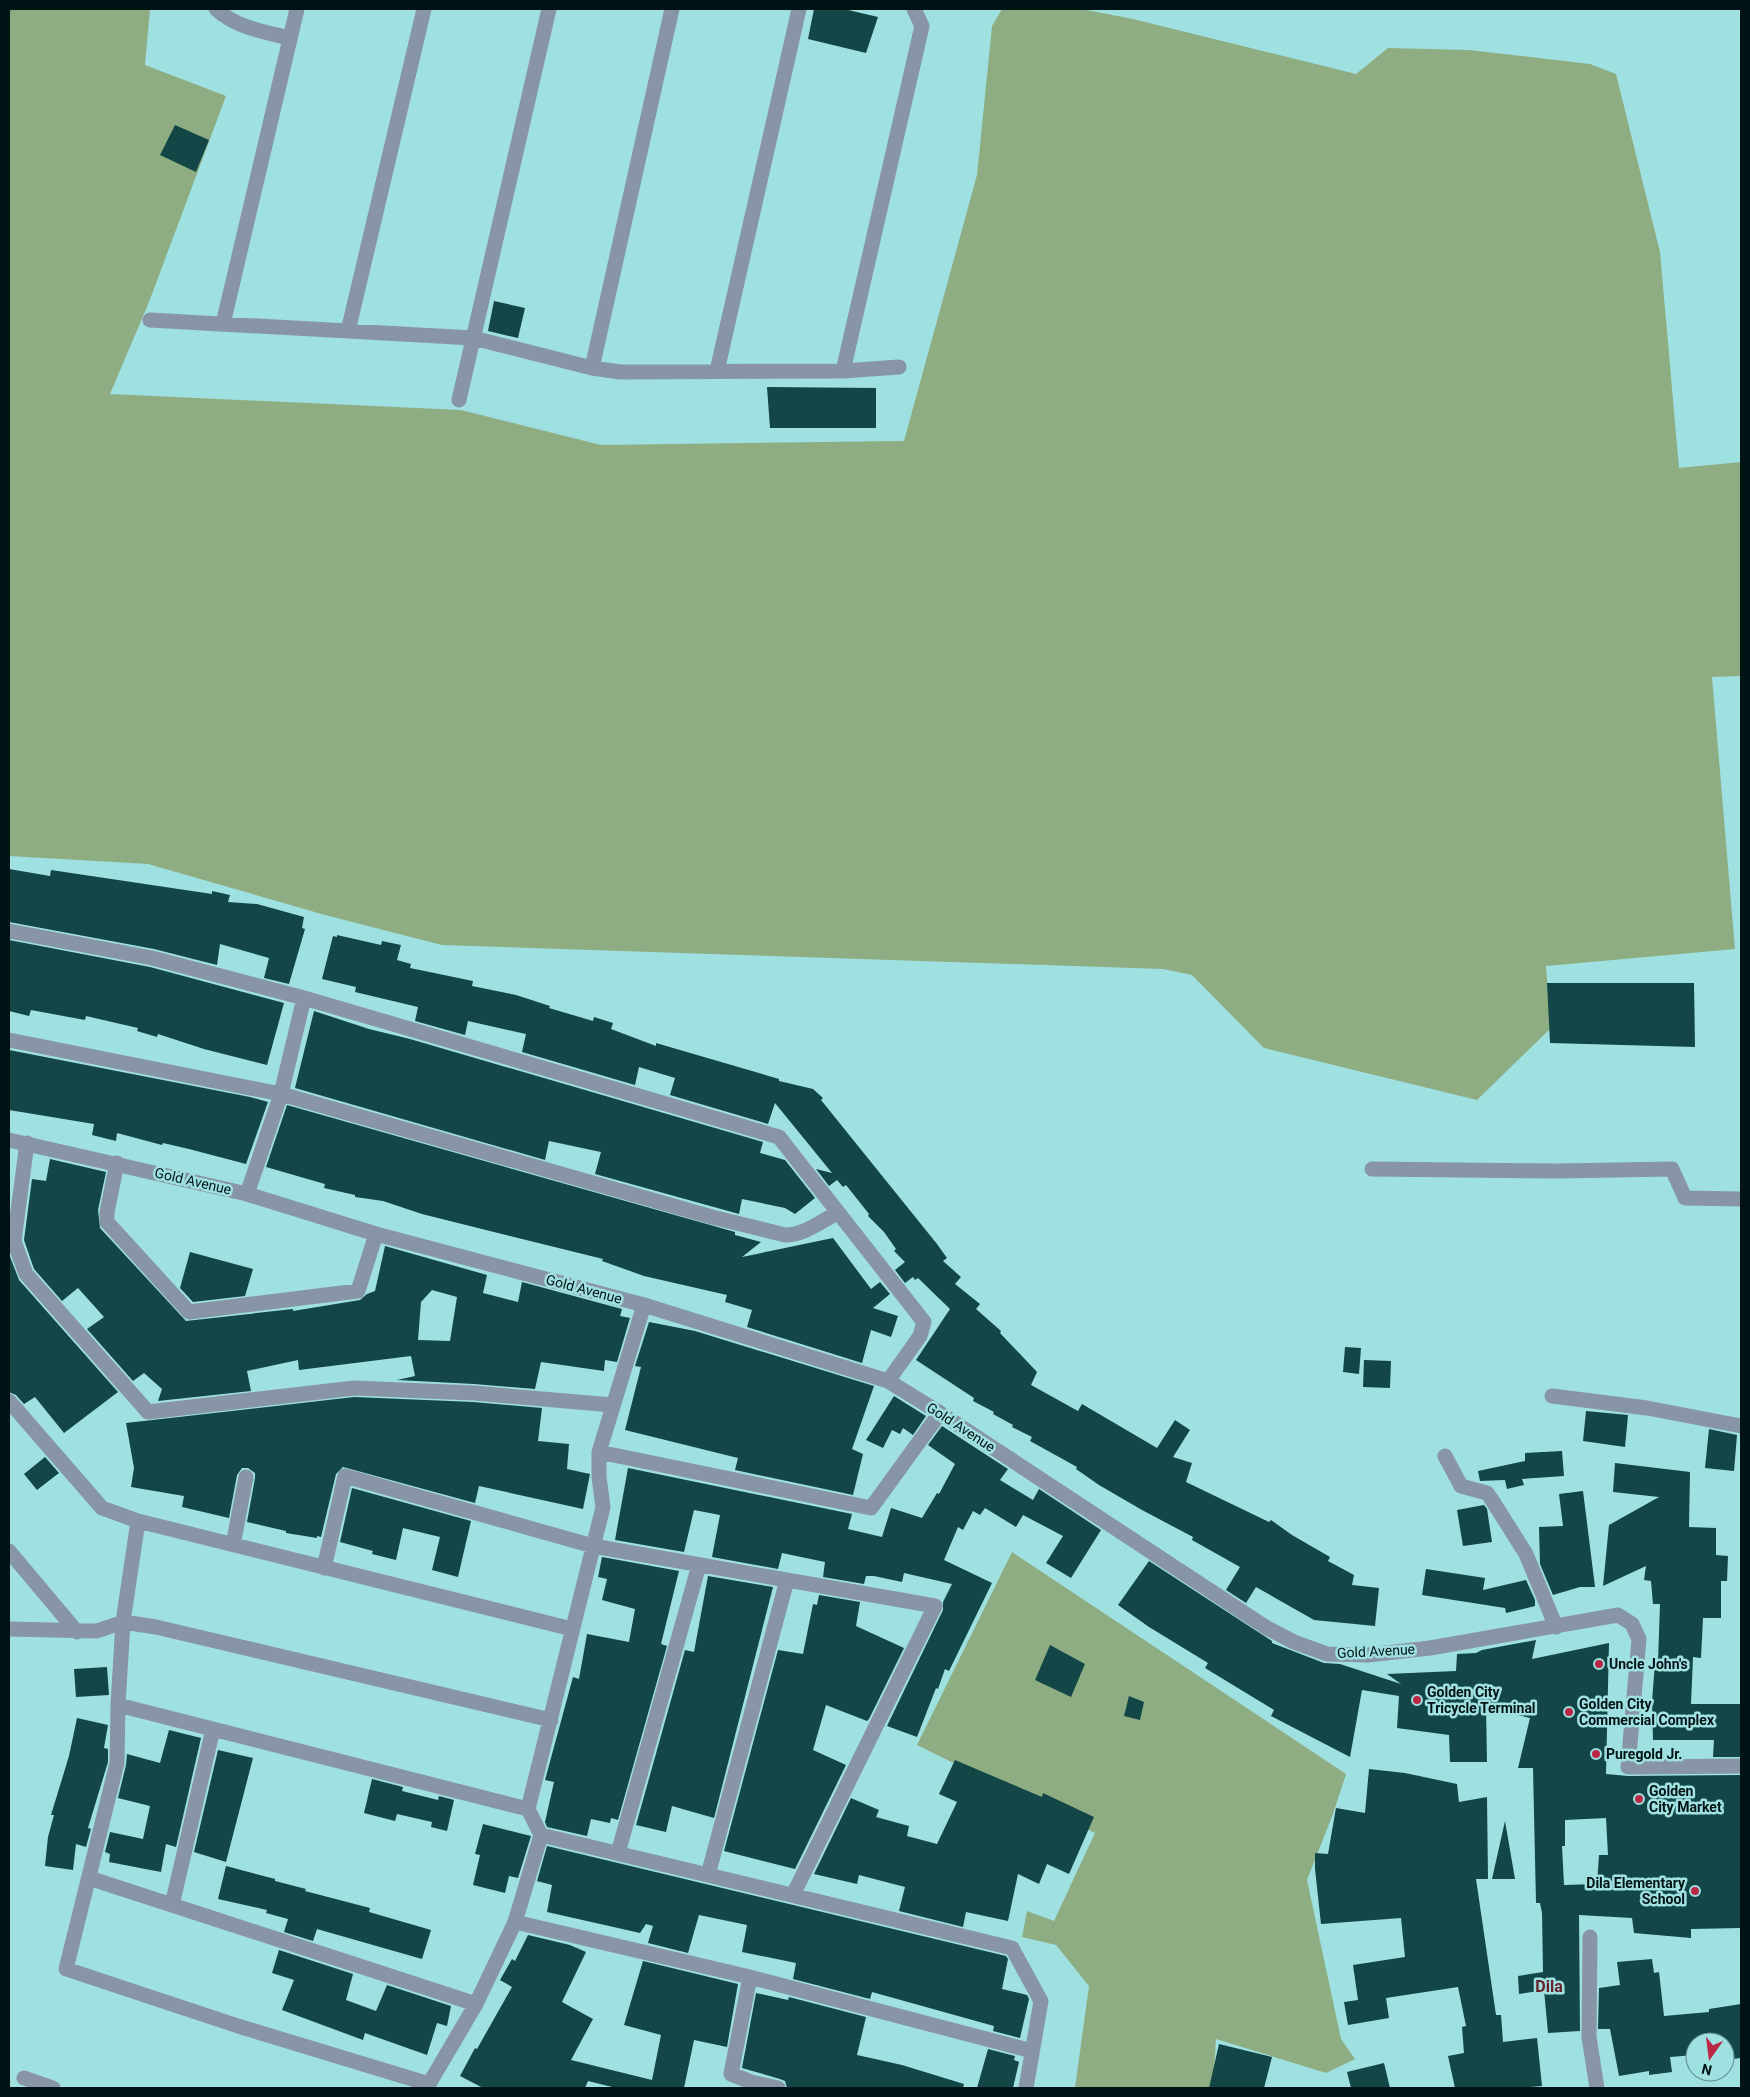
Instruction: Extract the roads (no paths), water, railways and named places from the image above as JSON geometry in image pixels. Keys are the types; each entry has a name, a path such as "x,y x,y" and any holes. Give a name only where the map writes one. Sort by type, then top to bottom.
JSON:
{"street":[{"path":"216,9 229,20 252,29 289,38"},
{"path":"223,324 297,9"},
{"path":"348,331 424,9"},
{"path":"459,400 549,9"},
{"path":"592,368 672,9"},
{"path":"716,371 799,9"},
{"path":"843,371 922,26 914,9"},
{"path":"150,320 473,338 592,368 620,372 843,371 899,367"},
{"path":"9,931 152,958 304,998 779,1137 836,1213 924,1322 920,1336 888,1381"},
{"path":"247,1194 281,1094 304,998"},
{"path":"9,1040 281,1094 712,1217 785,1235 794,1235 802,1232 836,1213"},
{"name":"Gold Avenue","path":"9,1140 247,1194 376,1234 644,1305 888,1381 940,1413 1267,1628 1302,1645 1327,1654 1368,1655 1430,1648 1618,1615 1632,1624 1639,1639 1628,1767 1741,1766"},
{"path":"27,1143 14,1241 26,1274 148,1412 354,1388 474,1393 612,1405"},
{"path":"117,1163 107,1212 108,1222 189,1312 358,1291 376,1234"},
{"path":"1372,1169 1558,1171 1672,1169 1685,1198 1741,1199"},
{"path":"138,1521 123,1622 117,1763 66,1968 238,2026 429,2084 476,2004 515,1922 541,1835 528,1810 603,1507 599,1476 599,1452 644,1305"},
{"path":"1552,1396 1647,1408 1741,1426"},
{"path":"9,1401 102,1508 138,1521 572,1629"},
{"path":"599,1452 871,1508 940,1413"},
{"path":"1445,1456 1461,1486 1486,1493 1492,1500 1526,1554 1556,1627"},
{"path":"324,1568 345,1476 593,1546 935,1606 793,1895"},
{"path":"233,1545 246,1477"},
{"path":"9,1550 77,1632"},
{"path":"618,1853 698,1565"},
{"path":"708,1875 787,1580"},
{"path":"9,1629 97,1631 123,1622 156,1627 551,1720"},
{"path":"118,1705 528,1810"},
{"path":"172,1905 214,1729"},
{"path":"541,1835 1012,1948 1041,2001 1026,2088"},
{"path":"88,1878 476,2004"},
{"path":"515,1922 750,1977 1032,2051"},
{"path":"1590,1937 1589,2037 1597,2088"},
{"path":"750,1977 731,2074 751,2082 778,2088"},
{"path":"24,2078 52,2088"}],"place":[{"name":"Uncle John's","path":"1599,1664"},
{"name":"Golden City Tricycle Terminal","path":"1417,1700"},
{"name":"Golden City Commercial Complex","path":"1569,1712"},
{"name":"Puregold Jr.","path":"1596,1754"},
{"name":"Golden City Market","path":"1639,1799"},
{"name":"Dila Elementary School","path":"1695,1891"}],"district":[{"name":"Dila","path":"1549,1986"}]}
